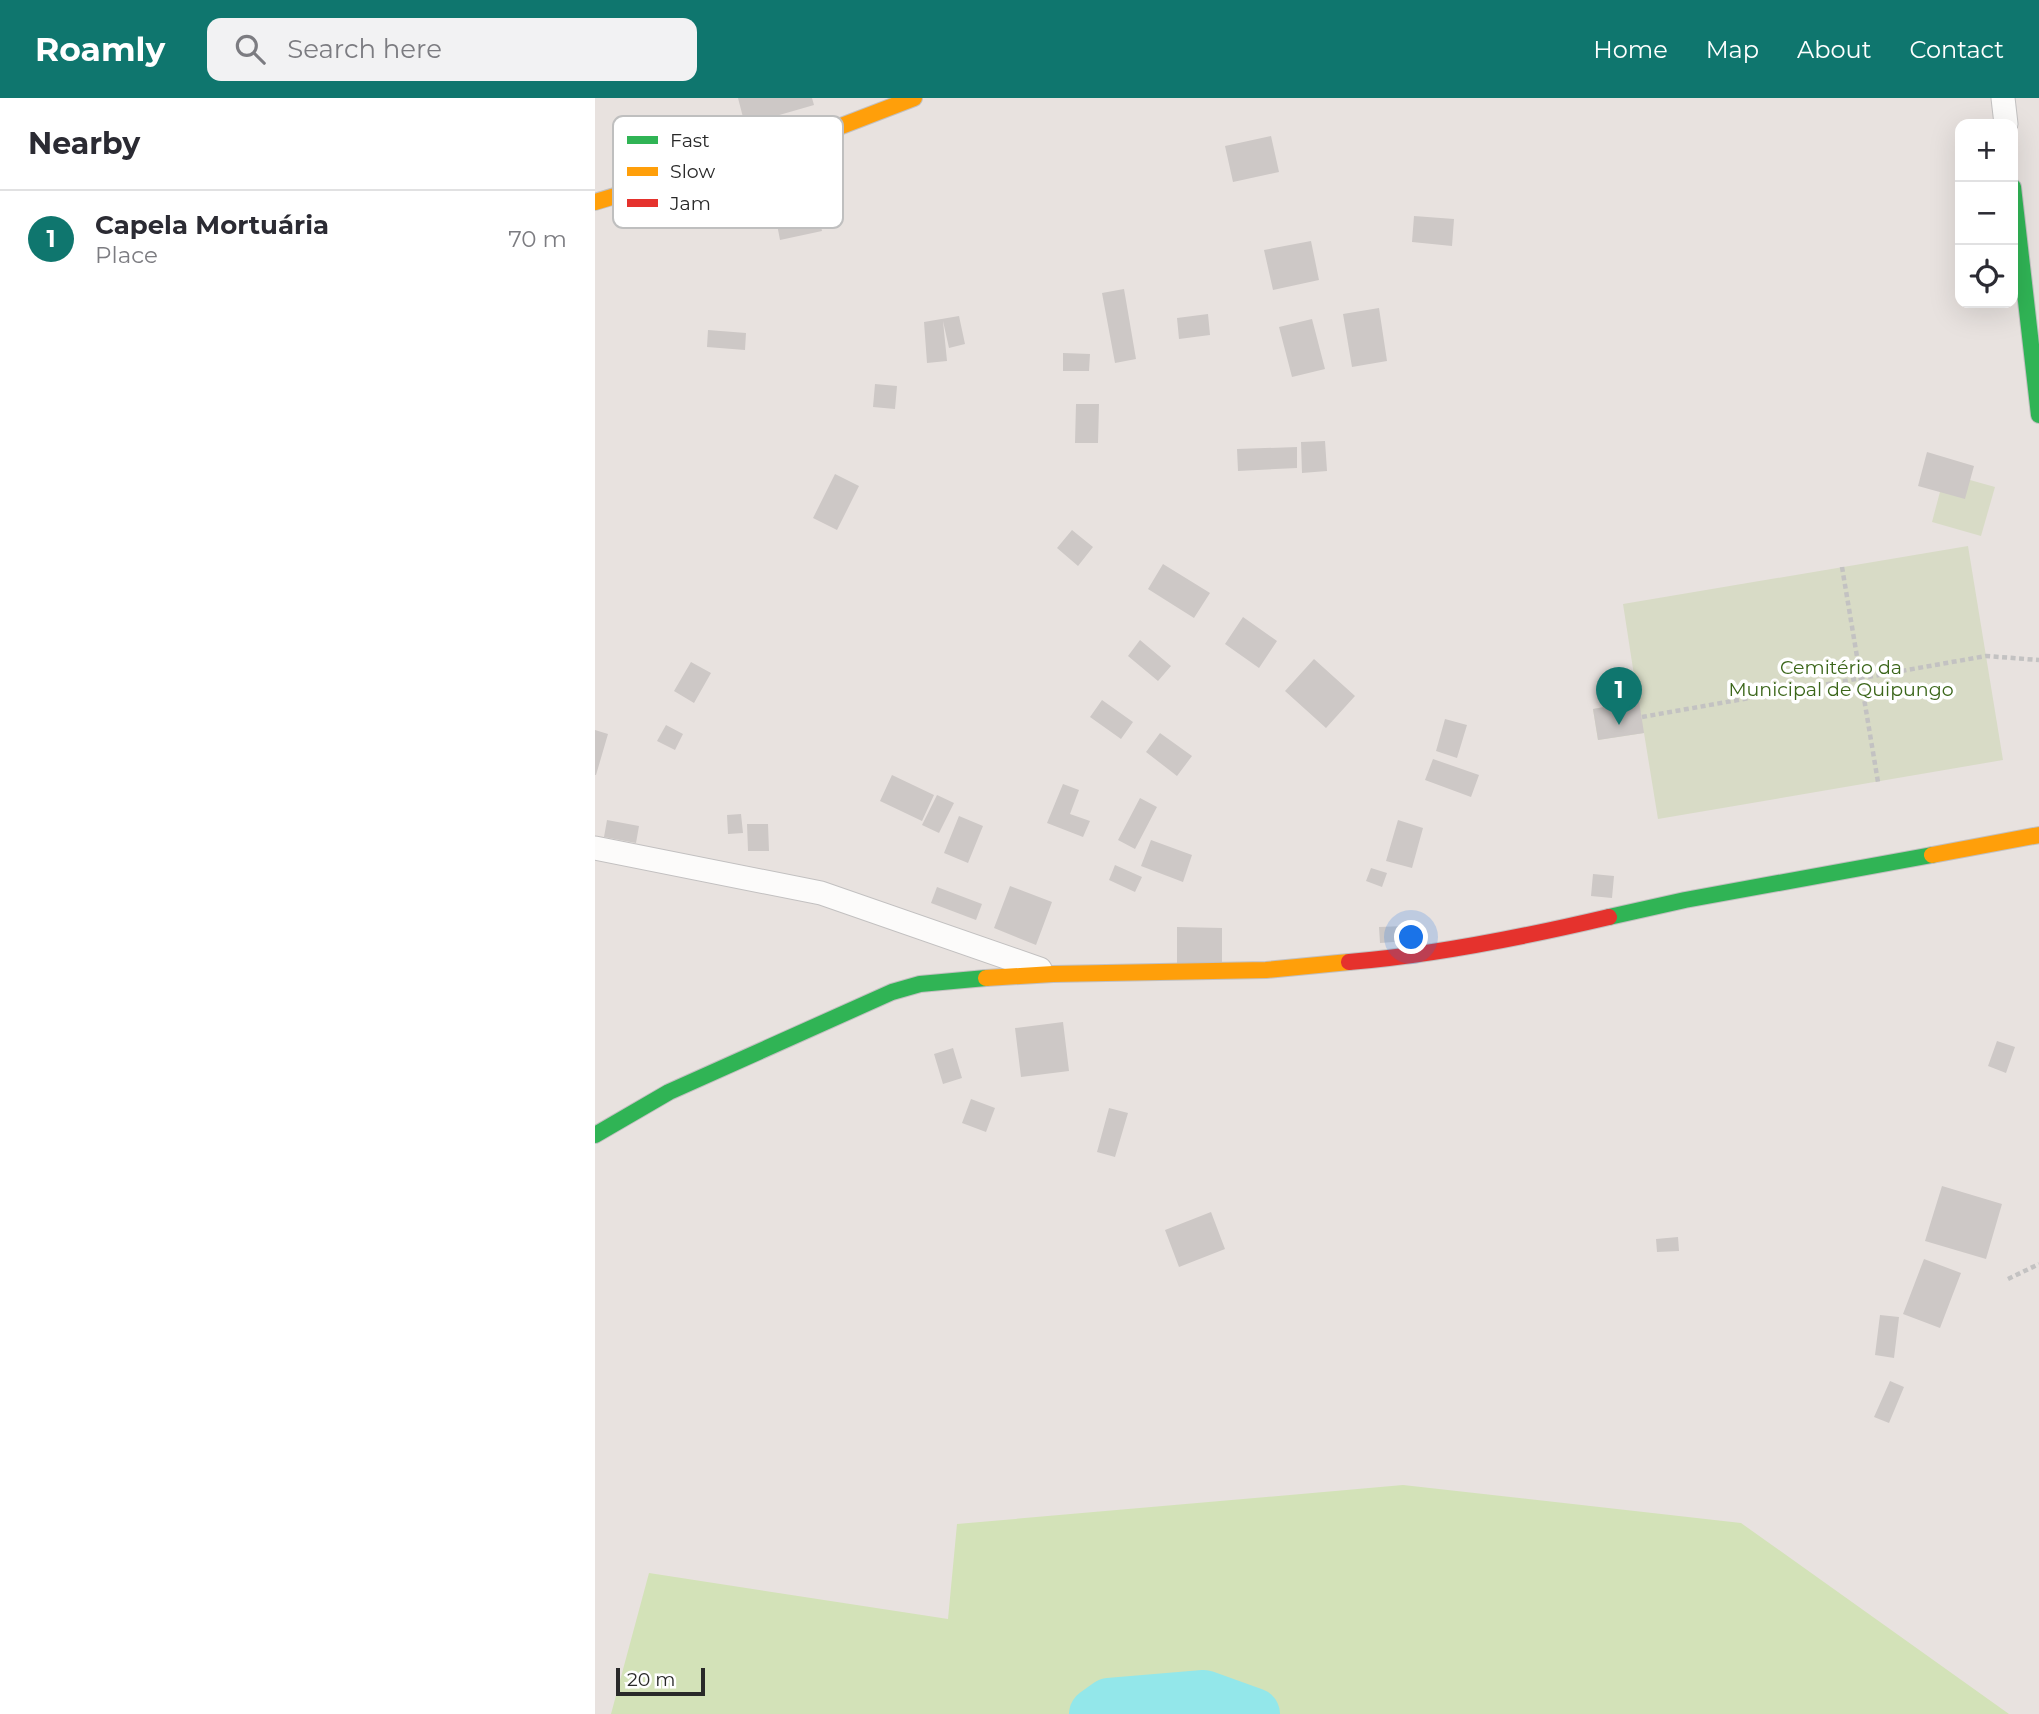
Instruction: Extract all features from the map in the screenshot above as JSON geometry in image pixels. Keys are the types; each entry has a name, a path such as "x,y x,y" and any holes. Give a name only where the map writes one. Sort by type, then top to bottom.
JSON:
{"street":[{"path":"843,125 914,98"},
{"path":"2003,98 2005,119"},
{"path":"595,202 613,197"},
{"path":"2018,231 2039,415"},
{"path":"595,1135 669,1092 892,992 920,984 1053,974 1266,970 1387,959 1544,932 1685,900 2039,835"},
{"path":"595,848 821,893 1053,974"}],"path":[{"path":"1842,567 1878,782"},
{"path":"1641,718 1986,656 2039,660"},
{"path":"2008,1279 2039,1264"}],"green space":[{"path":"1945,473 1995,487 1981,536 1932,522"},
{"name":"Cemitério da Municipal de Quipungo","path":"1968,546 2003,760 1658,819 1644,733 1598,740 1593,709 1638,701 1623,604"},
{"path":"1403,1485 1741,1523 2009,1714 611,1714 649,1573 948,1619 957,1524"}],"building":[{"path":"738,98 812,98 814,105 776,116 743,116"},
{"path":"1271,136 1279,172 1233,182 1225,146"},
{"path":"1414,216 1454,219 1452,246 1412,242"},
{"path":"778,228 821,228 822,231 780,240"},
{"path":"1311,241 1319,280 1273,290 1264,250"},
{"path":"1124,289 1136,359 1115,363 1102,293"},
{"path":"1379,308 1387,361 1352,367 1343,314"},
{"path":"1208,314 1210,335 1179,339 1177,318"},
{"path":"959,316 965,344 949,348 943,321 947,361 927,363 924,322"},
{"path":"1312,319 1325,369 1292,377 1279,327"},
{"path":"708,330 746,333 745,350 707,347"},
{"path":"1063,353 1090,354 1089,371 1063,371"},
{"path":"875,384 897,386 895,409 873,407"},
{"path":"1076,404 1099,404 1098,443 1075,443"},
{"path":"1325,441 1327,471 1302,473 1301,442"},
{"path":"1297,447 1297,468 1238,471 1237,449"},
{"path":"1927,452 1974,466 1965,499 1918,486"},
{"path":"835,474 859,486 837,530 813,518"},
{"path":"1072,530 1093,547 1078,566 1057,548"},
{"path":"1163,564 1210,593 1194,618 1148,589"},
{"path":"1243,617 1277,641 1259,668 1225,644"},
{"path":"1140,640 1171,666 1158,681 1128,656"},
{"path":"1314,659 1355,696 1326,728 1285,691"},
{"path":"691,662 711,673 694,703 674,691"},
{"path":"1102,700 1133,722 1121,739 1090,717"},
{"path":"1639,701 1644,733 1598,740 1593,709"},
{"path":"1445,719 1467,725 1457,758 1436,751"},
{"path":"666,725 683,734 675,750 657,741"},
{"path":"595,730 608,734 596,775 595,775"},
{"path":"1160,733 1192,756 1177,776 1146,752"},
{"path":"1433,759 1479,775 1471,797 1425,780"},
{"path":"892,775 934,795 922,821 880,801"},
{"path":"1063,784 1079,790 1070,814 1090,821 1083,837 1047,823"},
{"path":"937,795 954,803 939,833 922,825"},
{"path":"1140,798 1157,807 1135,849 1118,840"},
{"path":"741,814 743,833 728,834 727,815"},
{"path":"959,816 983,826 968,863 944,853"},
{"path":"607,820 639,826 636,843 604,837"},
{"path":"1398,820 1423,828 1412,868 1386,861"},
{"path":"747,824 768,824 769,851 748,851"},
{"path":"1151,840 1192,855 1183,882 1141,866"},
{"path":"1115,865 1142,877 1135,892 1109,880"},
{"path":"1371,868 1387,873 1382,887 1366,881"},
{"path":"1593,874 1614,876 1612,898 1591,896"},
{"path":"1010,886 1052,902 1036,945 994,928"},
{"path":"937,887 982,904 976,920 931,903"},
{"path":"1405,926 1406,941 1380,943 1379,927"},
{"path":"1177,927 1222,928 1222,964 1177,964"},
{"path":"1063,1022 1069,1071 1021,1077 1015,1028"},
{"path":"1997,1041 2015,1047 2006,1073 1988,1066"},
{"path":"953,1048 962,1078 943,1084 934,1054"},
{"path":"971,1099 995,1108 986,1132 962,1123"},
{"path":"1109,1108 1128,1113 1115,1157 1097,1152"},
{"path":"1942,1186 2002,1204 1986,1259 1925,1241"},
{"path":"1211,1212 1225,1249 1179,1267 1165,1230"},
{"path":"1678,1237 1679,1251 1657,1252 1656,1239"},
{"path":"1924,1259 1961,1273 1940,1328 1903,1314"},
{"path":"1880,1315 1899,1317 1894,1358 1875,1355"},
{"path":"1890,1381 1904,1387 1889,1423 1874,1417"}],"waterway":[{"path":"1095,1714 1109,1704 1204,1696 1254,1714"}],"traffic: fast":[{"path":"2018,231 2039,415"},
{"path":"1609,917 1685,900 1932,855"},
{"path":"595,1135 669,1092 892,992 920,984 986,978"}],"traffic: slow":[{"path":"843,125 914,98"},
{"path":"595,202 613,197"},
{"path":"1932,855 2039,835"},
{"path":"986,978 1266,970 1349,962"}],"traffic: jam":[{"path":"1349,962 1480,944 1609,917"}],"place":[{"name":"Capela Mortuária","path":"1619,725"}]}
